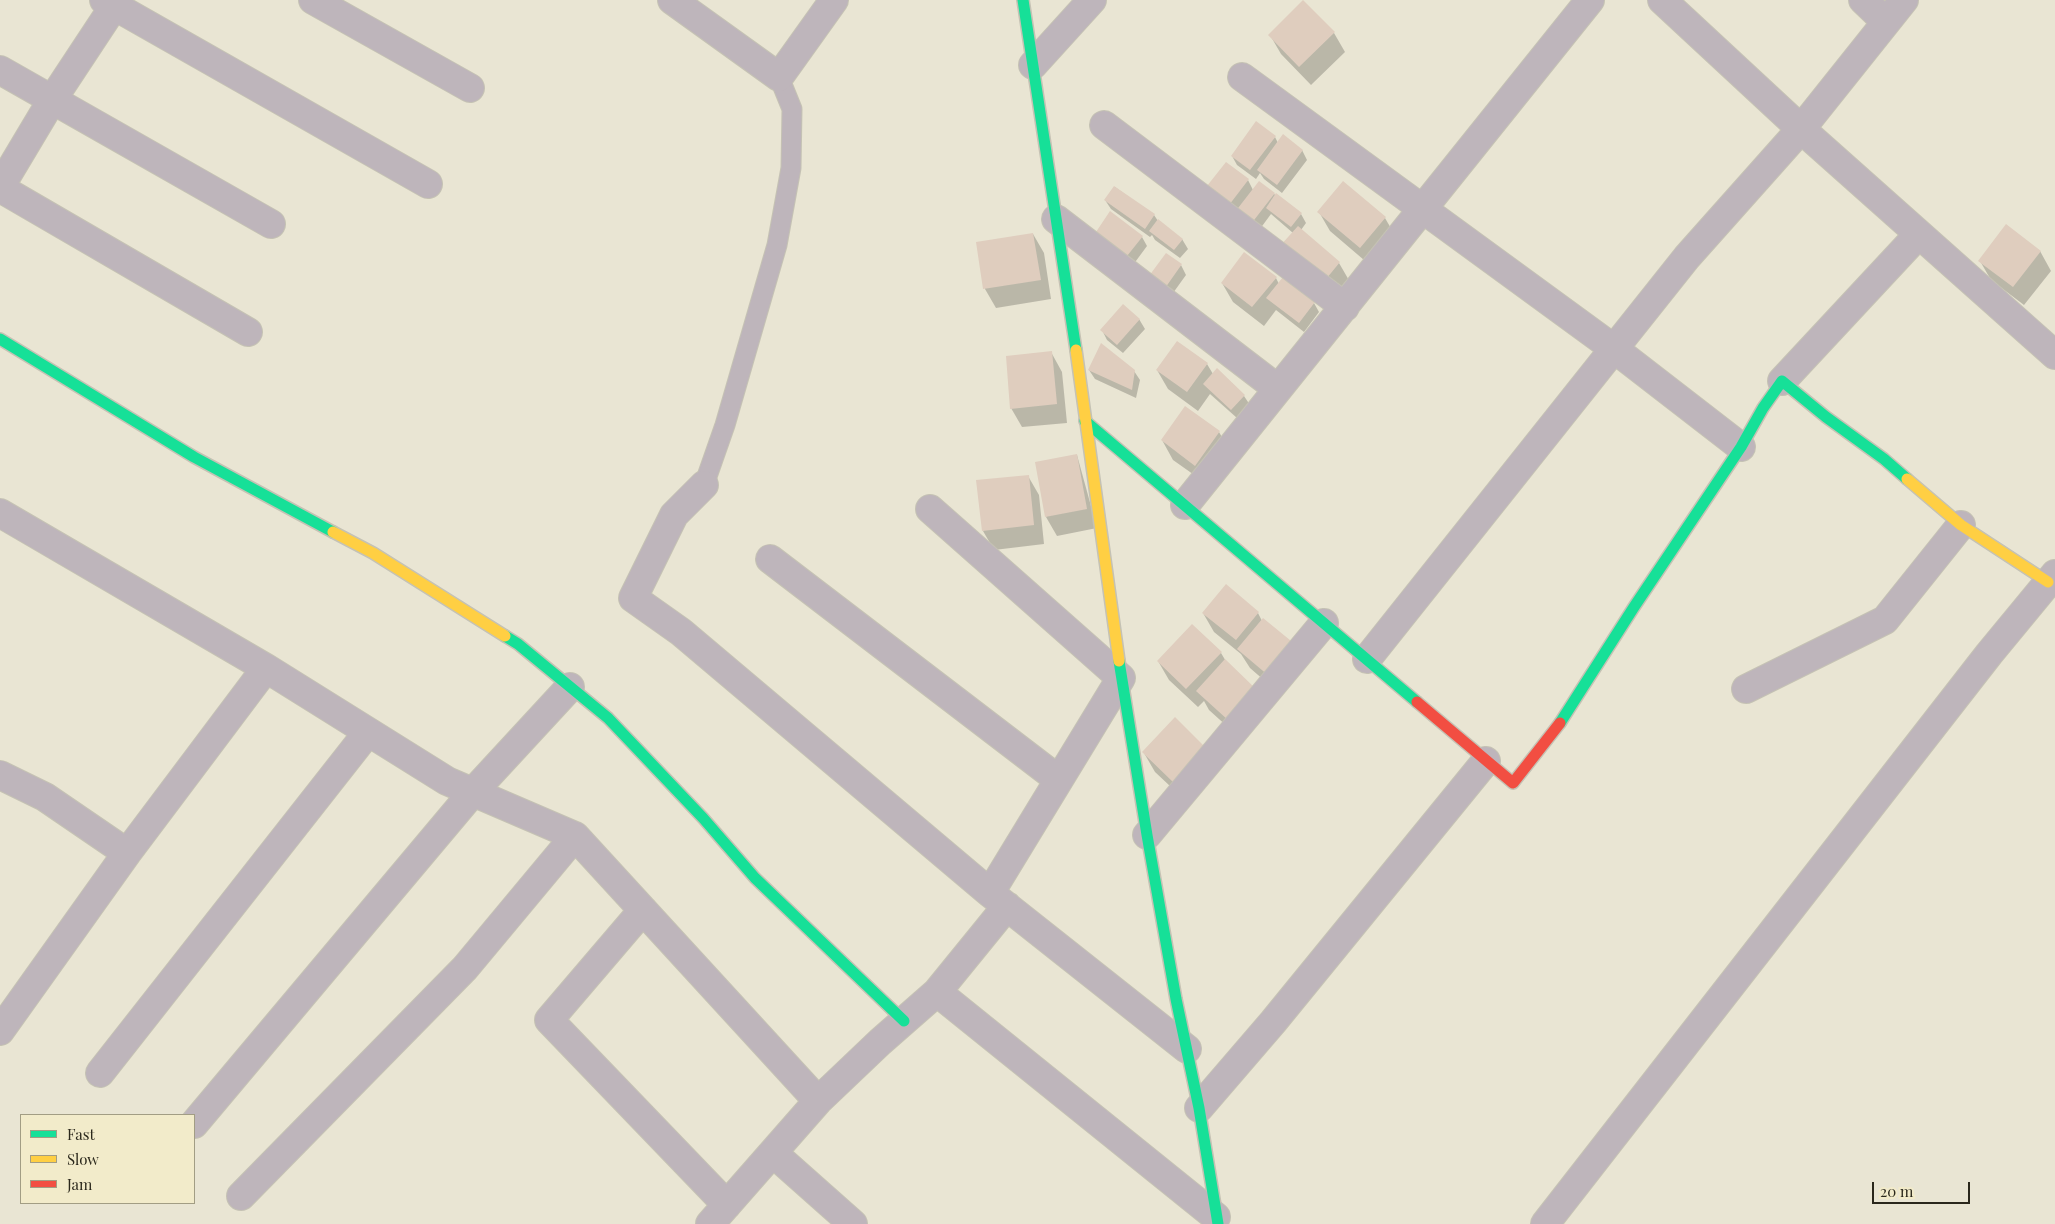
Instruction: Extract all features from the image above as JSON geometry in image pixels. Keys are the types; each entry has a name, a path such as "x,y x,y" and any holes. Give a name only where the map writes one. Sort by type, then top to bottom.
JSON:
{"street":[{"path":"314,0 470,88"},
{"path":"672,0 779,77 834,0"},
{"path":"1023,0 1121,678 1147,835 1199,1108 1217,1220"},
{"path":"1032,65 1092,0"},
{"path":"1185,505 1346,307 1590,0"},
{"path":"1662,0 1801,129 2055,355"},
{"path":"1863,0 1886,22"},
{"path":"1367,659 1687,257 1801,129 1904,0"},
{"path":"248,332 0,187 112,2 428,184"},
{"path":"0,70 270,224"},
{"path":"1242,77 1614,348 1741,447"},
{"path":"1104,125 1346,307"},
{"path":"1056,219 1278,389"},
{"path":"1085,421 1513,783 1566,714 1634,607 1741,447 1763,408 1782,381 1919,234"},
{"path":"0,338 194,457 284,507 373,553 518,644 608,718 703,818 755,878 904,1021"},
{"path":"1545,1224 1953,701 2052,578 1961,525 1884,459 1826,417 1782,381"},
{"path":"704,485 674,514 633,598 680,632 998,900 1187,1049"},
{"path":"930,509 1121,678"},
{"path":"0,513 266,668 448,781 575,836 818,1101"},
{"path":"1746,689 1885,620 1961,525"},
{"path":"770,559 1059,780"},
{"path":"1147,835 1324,623"},
{"path":"0,1031 127,853 266,668"},
{"path":"643,910 548,1020 719,1215 818,1101 937,992 998,900 1059,780 1121,678"},
{"path":"195,1123 474,792 570,687"},
{"path":"100,1073 368,732"},
{"path":"1199,1108 1486,761"},
{"path":"0,775 45,797 127,853"},
{"path":"241,1196 464,968 575,836"},
{"path":"937,992 1217,1220"},
{"path":"773,1153 853,1224"}],"lane":[{"path":"704,485 725,425 777,245 791,168 792,109 779,77"}],"building":[{"path":"1303,0 1335,32 1299,67 1268,35"},
{"path":"1256,121 1276,136 1250,170 1231,156"},
{"path":"1283,134 1303,150 1277,185 1257,170"},
{"path":"1226,162 1249,179 1226,209 1203,191"},
{"path":"1259,181 1275,193 1251,224 1235,212"},
{"path":"1343,181 1386,217 1360,248 1317,212"},
{"path":"1114,186 1155,214 1145,229 1104,200"},
{"path":"1276,193 1302,213 1291,227 1266,208"},
{"path":"1110,211 1143,236 1127,256 1096,232"},
{"path":"1158,219 1183,239 1174,250 1149,231"},
{"path":"2006,224 2041,251 2013,287 1978,261"},
{"path":"1298,226 1340,262 1322,284 1279,247"},
{"path":"1033,233 1041,280 983,289 976,242"},
{"path":"1244,252 1277,277 1252,307 1221,283"},
{"path":"1166,253 1182,264 1163,291 1146,280"},
{"path":"1283,277 1315,302 1299,323 1266,298"},
{"path":"1123,304 1140,319 1117,345 1100,330"},
{"path":"1177,341 1208,363 1187,392 1156,370"},
{"path":"1101,343 1135,370 1132,390 1088,370"},
{"path":"1052,351 1057,404 1010,409 1006,356"},
{"path":"1217,368 1245,395 1231,410 1203,384"},
{"path":"1185,406 1220,431 1195,466 1161,440"},
{"path":"1077,454 1087,509 1045,517 1035,462"},
{"path":"1029,475 1034,525 982,531 976,480"},
{"path":"1226,584 1259,612 1236,640 1202,613"},
{"path":"1263,618 1296,645 1269,676 1237,649"},
{"path":"1192,624 1222,652 1186,689 1157,661"},
{"path":"1225,659 1256,689 1228,720 1196,691"},
{"path":"1175,717 1207,749 1174,783 1142,752"}],"traffic: fast":[{"path":"1023,0 1076,350"},
{"path":"0,339 194,457 333,532"},
{"path":"1560,723 1634,607 1741,447 1763,408 1782,381 1826,417 1884,459 1907,479"},
{"path":"1085,421 1417,702"},
{"path":"505,636 518,644 608,718 703,818 755,878 904,1021"},
{"path":"1119,661 1147,835 1176,999 1199,1108 1218,1224"}],"traffic: slow":[{"path":"1076,350 1119,661"},
{"path":"1907,479 1961,525 2048,582"},
{"path":"333,532 373,553 505,636"}],"traffic: jam":[{"path":"1417,702 1513,783 1560,723"}]}
